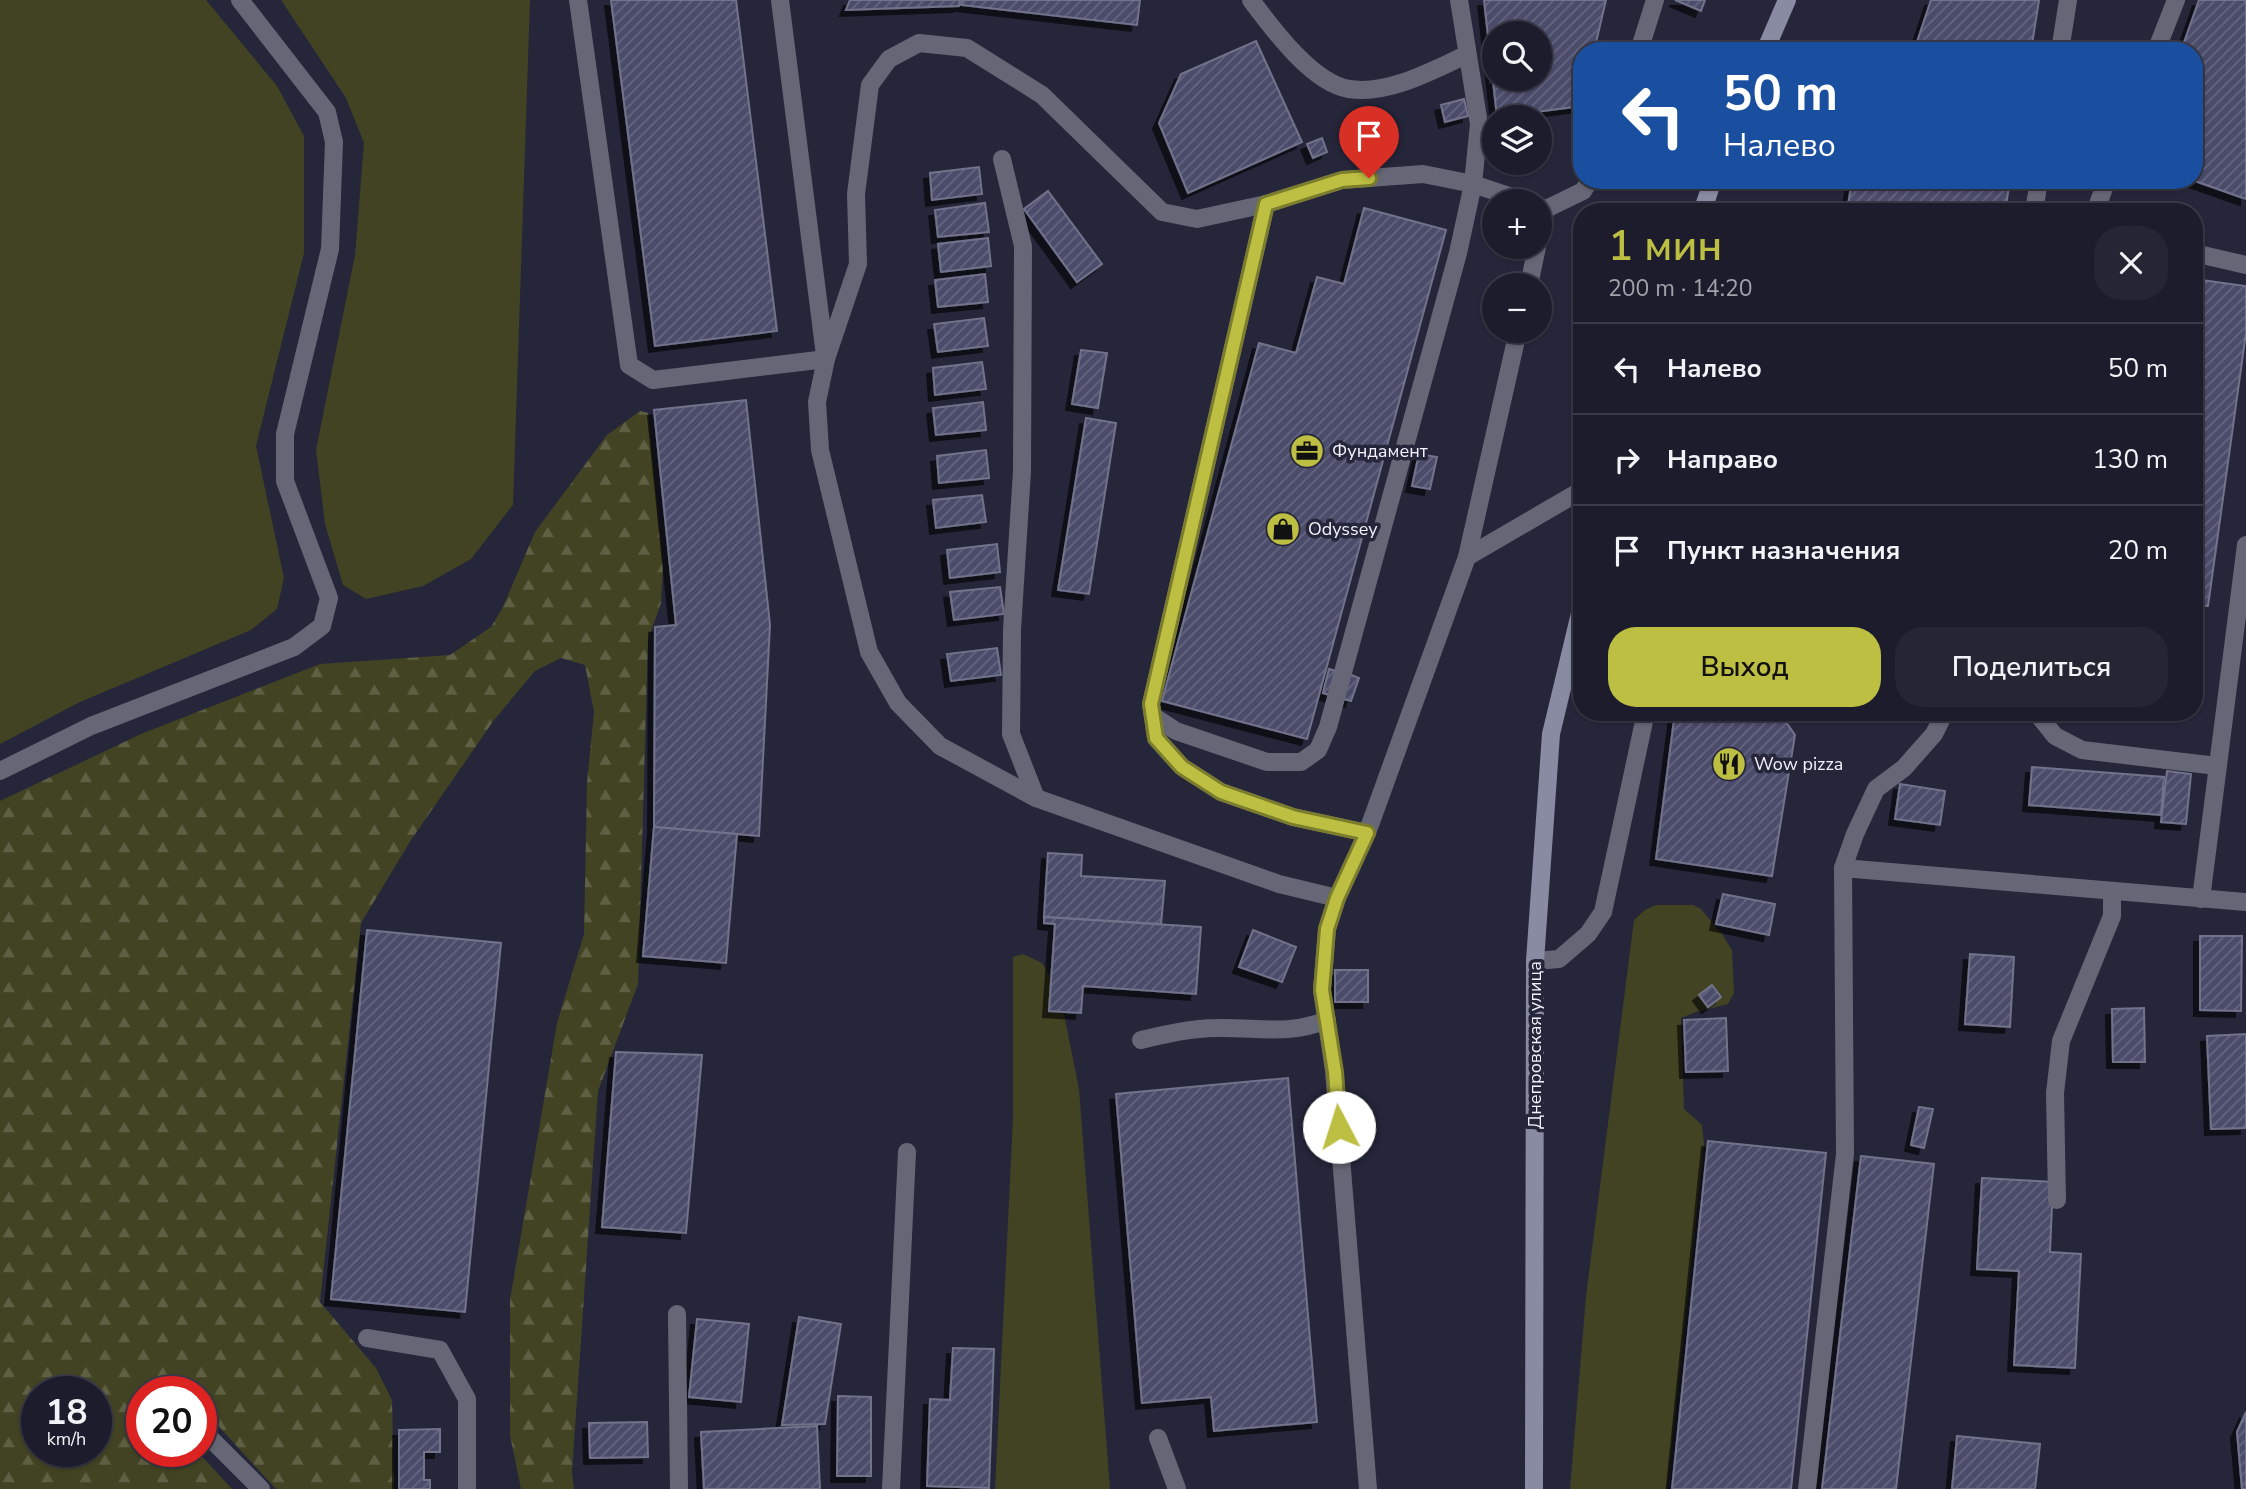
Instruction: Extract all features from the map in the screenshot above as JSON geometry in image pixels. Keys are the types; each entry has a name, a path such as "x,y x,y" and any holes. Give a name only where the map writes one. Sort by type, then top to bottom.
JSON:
{"main road":[{"path":"1769,42 1787,0"},
{"name":"Днепровская улица","path":"1534,1489 1535,961 1551,734 1573,642"}],"lane":[{"path":"0,771 91,726 294,647 322,626 329,598 285,481 285,434 330,249 334,142 327,113 240,0"},
{"path":"578,0 629,365 653,380 826,359"},
{"path":"780,0 826,359"},
{"path":"1251,0 1295,55 1318,75 1348,89 1380,88 1419,76 1466,55"},
{"path":"1153,716 1176,731 1267,762 1301,762 1318,750 1328,727 1458,253 1473,184 1479,124 1459,0"},
{"path":"1642,42 1655,0"},
{"path":"2061,42 2068,0"},
{"path":"2160,42 2176,0"},
{"path":"1337,898 1279,884 1036,798 940,746 898,703 869,652 821,450 817,402 826,359 858,264 856,194 870,85 889,59 919,43 967,48 1042,95 1162,212 1197,219 1266,204 1342,180 1423,174 1488,189"},
{"path":"1002,159 1023,246 1022,471 1012,630 1011,734 1036,798"},
{"path":"1552,204 1584,189"},
{"path":"1266,204 1151,704 1156,738 1182,767 1221,792 1293,817 1367,833"},
{"path":"2203,255 2246,265"},
{"path":"1367,1489 1335,1072 1322,990 1327,929 1337,898 1367,833 1467,557 1515,343"},
{"path":"1467,557 1573,495"},
{"path":"2201,899 2246,545"},
{"path":"1535,961 1559,959 1588,934 1603,912 1644,721"},
{"path":"1807,1489 1845,1154 1843,868 1876,789 1904,768 1934,734 1940,721"},
{"path":"2043,721 2055,736 2082,750 2217,766"},
{"path":"1843,868 2246,902"},
{"path":"2057,1200 2055,1093 2061,1041 2112,916 2112,891"},
{"path":"1141,1040 1168,1033 1217,1028 1307,1028 1326,1020"},
{"path":"891,1489 907,1152"},
{"path":"677,1314 678,1489"},
{"path":"367,1338 440,1350 467,1399 467,1489"},
{"path":"1158,1438 1177,1489"},
{"path":"217,1445 261,1489"}],"green space":[{"path":"0,0 206,0 277,86 304,136 304,253 256,446 284,578 277,609 251,630 80,702 0,744"},
{"path":"281,0 530,0 513,505 471,559 423,586 366,599 343,585 325,524 316,450 355,255 364,143 346,98"},
{"path":"640,411 648,413 663,567 661,603 648,640 638,984 598,1091 572,1472 574,1489 521,1489 510,1435 510,1300 557,1023 584,934 587,782 594,712 585,665 561,658 535,671 494,720 411,840 361,923 320,1302 376,1368 392,1400 394,1489 276,1489 217,1424 217,1376 168,1375 126,1376 126,1467 212,1467 232,1489 0,1489 0,801 141,734 320,664 450,655 491,627 502,609 535,532 607,435"},
{"path":"1656,905 1693,905 1701,909 1732,950 1734,993 1728,1004 1681,1018 1684,1109 1702,1125 1704,1144 1667,1489 1570,1489 1586,1296 1634,920"},
{"path":"1023,954 1042,963 1059,989 1079,1089 1110,1489 995,1489 1013,1118 1013,957"}],"building":[{"path":"611,0 736,0 777,331 655,346"},
{"path":"850,0 960,0 959,6 846,10"},
{"path":"962,0 1140,0 1137,25 961,5"},
{"path":"1484,0 1606,0 1596,42 1573,42 1573,107 1552,110 1552,105 1496,105 1494,91 1552,91 1552,21 1486,21"},
{"path":"1675,0 1705,0 1701,11"},
{"path":"1931,0 2039,0 2032,42 1917,42"},
{"path":"2199,0 2246,0 2246,199 2203,184 2203,42 2184,42"},
{"path":"1256,41 1302,142 1188,193 1159,123 1181,74"},
{"path":"1464,99 1468,116 1445,122 1441,105"},
{"path":"1322,138 1327,152 1313,158 1307,144"},
{"path":"979,167 982,194 932,200 930,173"},
{"path":"1851,189 2009,189 2006,203 1848,203"},
{"path":"1048,191 1102,264 1077,282 1024,209"},
{"path":"985,203 989,232 938,237 935,210"},
{"path":"1364,208 1446,230 1307,739 1162,701 1259,343 1296,353 1317,277 1344,284"},
{"path":"988,238 991,266 941,272 938,244"},
{"path":"985,274 988,302 938,307 935,280"},
{"path":"2203,280 2246,286 2246,333 2208,606 2203,606"},
{"path":"984,318 988,346 938,352 934,324"},
{"path":"1081,350 1107,353 1098,408 1072,404"},
{"path":"982,362 986,389 935,395 933,368"},
{"path":"746,400 770,625 759,836 654,827 655,627 676,625 654,410"},
{"path":"983,402 986,430 936,435 933,408"},
{"path":"1086,418 1116,423 1089,594 1058,590"},
{"path":"986,450 989,478 939,483 937,456"},
{"path":"1419,454 1437,457 1430,489 1412,486"},
{"path":"982,495 986,522 936,528 933,500"},
{"path":"997,544 1000,572 950,578 947,550"},
{"path":"1000,587 1004,614 954,620 950,592"},
{"path":"997,648 1001,675 951,681 947,654"},
{"path":"1329,669 1340,672 1333,696 1323,693"},
{"path":"1349,674 1359,678 1351,701 1340,698"},
{"path":"1674,721 1785,721 1795,735 1772,876 1656,859"},
{"path":"2032,767 2164,777 2161,815 2029,805"},
{"path":"2167,771 2191,774 2186,824 2161,822"},
{"path":"1900,784 1945,791 1940,825 1895,819"},
{"path":"654,827 737,834 726,963 643,956"},
{"path":"1048,853 1082,855 1081,876 1165,881 1161,924 1044,917"},
{"path":"1723,894 1775,904 1769,935 1716,924"},
{"path":"1044,917 1201,927 1196,994 1083,986 1081,1013 1049,1011 1055,924 1044,923"},
{"path":"367,930 501,943 465,1312 331,1299"},
{"path":"1253,930 1296,947 1282,982 1239,967"},
{"path":"2200,936 2242,936 2241,1011 2200,1010"},
{"path":"1970,954 2014,957 2010,1027 1965,1024"},
{"path":"1335,970 1368,970 1368,1002 1335,1002"},
{"path":"1712,985 1721,997 1708,1007 1699,995"},
{"path":"2144,1008 2145,1062 2113,1062 2112,1009"},
{"path":"1726,1018 1728,1071 1686,1072 1684,1020"},
{"path":"2246,1034 2246,1128 2211,1129 2207,1036"},
{"path":"616,1052 702,1055 686,1233 602,1227"},
{"path":"1288,1078 1317,1422 1214,1431 1211,1397 1142,1403 1116,1094"},
{"path":"1919,1107 1933,1109 1924,1148 1911,1145"},
{"path":"1708,1141 1826,1153 1791,1489 1672,1489"},
{"path":"1861,1156 1934,1164 1896,1489 1822,1489"},
{"path":"1982,1178 2053,1182 2050,1252 2081,1254 2075,1368 2014,1365 2019,1271 1977,1269"},
{"path":"799,1317 841,1324 825,1424 782,1425"},
{"path":"697,1319 749,1324 741,1402 689,1397"},
{"path":"953,1348 994,1349 989,1488 927,1486 930,1399 950,1400"},
{"path":"838,1396 871,1397 871,1476 837,1476"},
{"path":"2246,1412 2246,1489 2242,1489 2237,1432"},
{"path":"647,1422 648,1457 590,1458 589,1423"},
{"path":"817,1426 820,1489 704,1489 701,1432"},
{"path":"440,1429 440,1452 424,1452 424,1480 430,1480 430,1489 399,1489 399,1430"},
{"path":"1957,1436 2040,1444 2035,1489 1952,1489"}],"place":[{"name":"Фундамент","path":"1307,451"},
{"name":"Odyssey","path":"1283,529"},
{"name":"Wow pizza","path":"1729,764"}],"route":[{"path":"1339,1127 1335,1072 1322,990 1327,929 1337,898 1367,833 1293,817 1221,792 1182,767 1156,738 1151,704 1266,204 1342,180 1369,178"}]}
